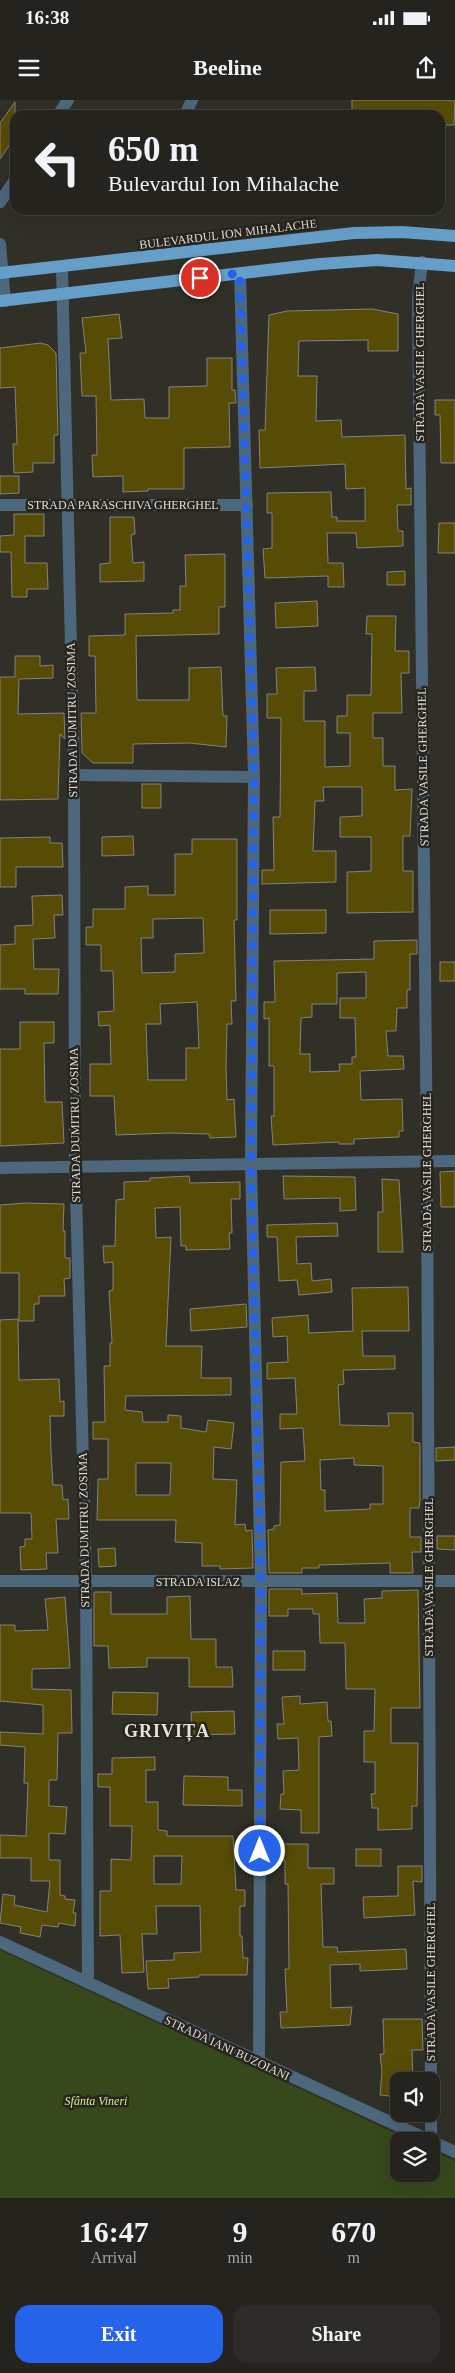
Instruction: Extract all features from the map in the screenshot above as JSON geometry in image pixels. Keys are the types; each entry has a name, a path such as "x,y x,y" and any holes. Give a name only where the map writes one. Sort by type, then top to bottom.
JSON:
{"main road":[{"name":"BULEVARDUL ION MIHALACHE","path":"2,273 354,234 402,232 455,236"},
{"path":"3,301 339,262 377,260 455,266"}],"street":[{"path":"0,202 10,187"},
{"path":"0,244 3,301"},
{"name":"STRADA VASILE GHERGHEL","path":"422,262 418,297 427,1162 431,2072"},
{"name":"STRADA DUMITRU ZOSIMA","path":"62,267 74,775 75,1168 86,1581 88,1984"},
{"path":"240,273 254,777 251,1164 261,1582 259,2062"},
{"name":"STRADA PARASCHIVA GHERGHEL","path":"0,504 247,506"},
{"path":"74,775 254,777"},
{"path":"0,1168 455,1161"},
{"name":"STRADA ISLAZ","path":"0,1581 455,1581"},
{"name":"STRADA IANI BUZOIANI","path":"0,1942 411,2132"},
{"name":"STRADA IANI BUZOIANI","path":"440,2145 455,2152"}],"green space":[{"name":"Sfânta Vineri","path":"0,1950 393,2132 390,2132 390,2182 440,2182 440,2154 455,2161 455,2198 0,2198"}],"building":[{"path":"352,100 455,100 454,125 445,125 445,110 352,110"},
{"path":"15,102 15,110 10,110 10,144 0,159 0,123"},
{"path":"372,309 398,314 398,351 368,351 368,340 299,341 298,376 317,376 316,421 341,420 342,437 405,435 406,489 411,488 411,505 397,505 398,531 403,531 403,546 357,548 356,533 327,533 328,563 343,563 344,587 328,587 328,576 265,578 263,549 272,548 272,513 267,513 267,493 331,492 332,517 337,517 337,521 365,521 365,488 346,489 345,464 260,468 259,430 265,430 269,315 287,311"},
{"path":"119,314 122,338 108,339 111,400 144,399 145,418 169,418 169,387 207,386 207,358 232,358 232,390 235,390 236,403 229,403 230,447 184,448 184,489 148,489 148,491 123,492 123,476 93,477 92,455 97,455 96,396 82,396 80,353 86,353 82,318"},
{"path":"41,343 48,345 56,353 58,435 54,435 54,463 33,463 33,472 14,473 13,444 17,444 15,387 0,388 0,348"},
{"path":"435,400 455,400 455,463 441,463 440,415 435,415"},
{"path":"0,476 19,476 19,493 0,494"},
{"path":"14,514 44,514 44,536 25,536 25,563 47,563 48,589 27,589 27,597 12,597 11,552 0,552 0,536 14,535"},
{"path":"110,517 134,517 135,534 131,535 133,563 144,562 144,581 100,582 100,564 110,563"},
{"path":"439,523 455,523 455,553 438,553"},
{"path":"225,554 225,607 219,607 219,634 136,636 137,700 189,700 189,668 221,667 223,716 227,716 226,747 190,743 133,744 133,763 93,763 82,753 81,713 96,713 95,656 89,656 89,636 125,635 125,614 173,613 173,610 180,610 180,586 186,586 185,555"},
{"path":"405,571 405,585 387,585 387,572"},
{"path":"317,601 318,626 276,628 275,603"},
{"path":"367,616 396,616 395,651 409,651 409,673 401,673 402,713 373,713 373,738 383,738 383,766 395,766 395,790 412,789 410,836 403,836 403,871 413,871 413,912 347,913 347,872 371,871 371,837 340,837 340,817 362,816 362,787 323,787 324,801 315,801 313,851 336,851 336,882 262,884 262,870 274,870 273,817 280,817 281,718 267,718 267,694 277,694 276,668 315,667 316,691 304,691 304,721 325,721 325,767 350,766 350,733 337,733 337,716 347,716 347,695 371,695 372,634 366,634"},
{"path":"15,656 40,656 40,666 53,665 53,678 19,679 18,714 64,713 65,739 60,734 58,799 0,800 0,677 15,677"},
{"path":"142,784 161,784 161,808 142,808"},
{"path":"133,836 134,855 102,856 102,837"},
{"path":"50,837 50,843 62,843 63,867 16,867 16,887 0,887 0,838"},
{"path":"192,839 237,839 237,920 234,920 236,1001 231,1001 232,1024 227,1024 226,1068 227,1100 234,1099 236,1137 210,1138 209,1134 170,1133 116,1135 114,1096 90,1096 90,1064 111,1064 110,1025 99,1026 98,1012 114,1011 113,971 101,971 101,945 86,945 86,927 93,927 93,909 125,909 125,887 148,886 148,895 175,895 175,854 192,854","holes":["203,918 204,953 175,954 175,972 142,973 141,938 153,938 153,919","197,1002 199,1048 186,1048 186,1080 148,1080 146,1024 161,1024 160,1004"]},
{"path":"62,895 63,915 54,915 55,938 33,939 34,969 59,969 58,994 25,994 25,989 0,989 0,945 15,944 15,926 33,925 32,896"},
{"path":"270,910 326,910 326,933 270,934"},
{"path":"417,940 417,954 410,954 410,990 407,990 407,1008 397,1008 396,1031 386,1031 388,1056 403,1056 404,1069 360,1071 361,1100 402,1099 403,1131 399,1131 399,1137 354,1139 354,1144 339,1144 339,1142 273,1145 271,1116 274,1116 274,1066 269,1066 269,1018 264,1019 264,1002 275,1002 274,961 374,959 374,941","holes":["366,972 366,998 340,998 340,1018 355,1018 356,1057 352,1057 352,1064 339,1064 340,1071 310,1072 310,1054 300,1054 301,1018 312,1017 312,1004 337,1004 337,973"]},
{"path":"440,962 455,962 455,981 440,981"},
{"path":"20,1022 54,1022 54,1043 44,1043 45,1102 62,1102 64,1143 0,1146 0,1049 20,1049"},
{"path":"455,1171 455,1207 441,1207 440,1172"},
{"path":"189,1176 190,1183 240,1182 240,1199 231,1199 232,1233 229,1233 230,1249 186,1250 186,1246 181,1246 180,1207 155,1208 156,1238 171,1237 166,1346 202,1346 201,1378 231,1378 231,1395 126,1396 125,1410 142,1412 143,1422 168,1422 168,1415 181,1416 181,1428 206,1432 208,1420 234,1423 231,1449 214,1447 213,1479 237,1480 235,1525 245,1524 246,1531 252,1530 253,1568 220,1569 220,1566 202,1566 202,1543 175,1542 176,1520 97,1520 98,1479 108,1479 108,1439 93,1439 93,1422 105,1422 104,1366 110,1366 110,1343 112,1343 109,1291 113,1290 113,1262 104,1263 103,1246 115,1246 116,1200 124,1199 124,1182 150,1181 150,1178","holes":["136,1463 171,1463 170,1495 136,1495"]},
{"path":"283,1176 355,1177 356,1210 340,1211 340,1198 284,1199"},
{"path":"382,1179 399,1180 403,1252 378,1252 378,1212 383,1212"},
{"path":"25,1203 64,1204 65,1258 70,1258 70,1278 64,1279 65,1296 39,1296 39,1304 34,1304 34,1321 19,1321 19,1273 0,1273 0,1205"},
{"path":"337,1223 338,1236 296,1237 297,1264 311,1263 312,1281 331,1279 332,1292 299,1295 297,1280 279,1281 277,1237 267,1237 267,1225"},
{"path":"408,1287 409,1331 362,1331 363,1356 395,1356 395,1369 343,1370 344,1384 338,1385 340,1425 389,1426 388,1413 413,1413 413,1442 420,1443 420,1500 419,1508 410,1508 410,1537 421,1537 421,1552 412,1552 413,1573 390,1573 390,1563 319,1565 319,1568 302,1568 302,1573 269,1573 268,1530 280,1525 281,1462 305,1461 303,1428 280,1429 280,1414 297,1414 295,1378 267,1379 267,1363 288,1362 287,1336 273,1337 272,1318 308,1315 309,1333 353,1331 352,1288","holes":["354,1458 354,1465 383,1466 383,1504 370,1504 370,1509 325,1511 325,1490 321,1490 320,1460"]},
{"path":"246,1304 247,1327 191,1331 190,1309"},
{"path":"18,1319 19,1380 59,1379 60,1402 64,1401 64,1416 50,1416 51,1452 53,1485 62,1485 63,1500 68,1499 69,1519 56,1519 58,1553 46,1553 47,1569 21,1570 20,1547 25,1546 25,1539 32,1539 31,1513 0,1513 0,1320"},
{"path":"455,1447 455,1460 436,1461 436,1448"},
{"path":"437,1536 455,1536 455,1550 437,1549"},
{"path":"115,1548 116,1566 99,1567 98,1549"},
{"path":"269,1589 302,1589 302,1594 337,1593 338,1623 365,1623 364,1599 382,1598 382,1591 418,1590 420,1708 391,1708 391,1743 418,1743 417,1806 412,1806 412,1829 378,1830 378,1808 372,1808 371,1794 375,1794 375,1762 364,1762 364,1731 374,1731 375,1689 346,1689 345,1643 320,1643 319,1614 313,1614 313,1609 288,1609 288,1616 269,1616"},
{"path":"94,1592 111,1592 111,1614 167,1614 167,1597 190,1596 191,1639 216,1639 216,1667 232,1667 233,1687 189,1687 189,1658 147,1658 147,1667 109,1668 108,1646 94,1646"},
{"path":"65,1597 70,1668 32,1669 32,1689 71,1690 72,1733 58,1733 57,1780 49,1780 49,1806 67,1807 65,1834 49,1833 49,1860 60,1860 60,1895 65,1896 65,1899 75,1900 73,1913 76,1913 75,1926 59,1923 58,1927 42,1925 40,1937 20,1933 21,1927 0,1923 3,1894 15,1896 14,1905 47,1912 50,1881 31,1881 31,1858 0,1858 0,1835 26,1836 28,1783 24,1783 25,1747 0,1745 0,1732 43,1734 43,1705 0,1701 0,1625 15,1625 15,1631 48,1630 45,1599"},
{"path":"273,1651 305,1651 305,1670 273,1670"},
{"path":"113,1692 158,1693 157,1715 112,1714"},
{"path":"300,1696 300,1704 327,1702 328,1721 331,1721 332,1736 319,1737 319,1833 301,1833 301,1810 280,1809 281,1794 284,1794 283,1771 299,1770 298,1738 278,1739 277,1724 284,1724 282,1697"},
{"path":"234,1711 235,1734 192,1735 191,1712"},
{"path":"155,1757 155,1770 146,1770 146,1802 158,1802 158,1830 167,1831 167,1836 233,1836 236,1890 245,1890 245,1906 240,1906 240,1936 242,1936 243,1958 248,1958 247,1975 199,1975 199,1977 168,1979 169,1988 148,1989 146,1961 174,1960 174,1953 201,1952 200,1906 156,1906 157,1934 142,1934 144,1972 122,1973 120,1935 100,1936 100,1891 111,1891 111,1859 131,1860 132,1826 110,1826 110,1787 98,1787 98,1774 112,1774 112,1758","holes":["154,1856 182,1856 181,1884 154,1884"]},
{"path":"184,1776 228,1777 228,1790 242,1790 242,1806 183,1805"},
{"path":"274,1844 308,1844 308,1868 334,1868 334,1884 321,1884 323,1947 337,1947 338,1952 406,1949 407,1969 360,1971 360,1964 330,1965 331,2008 352,2007 350,2025 281,2028 280,2012 287,2012 285,1969 289,1969 288,1884 285,1884 285,1860 274,1860"},
{"path":"356,1849 381,1849 381,1866 356,1866"},
{"path":"398,1866 422,1866 422,1882 413,1881 415,1915 364,1918 363,1897 398,1896"},
{"path":"383,2019 422,2019 423,2050 412,2050 413,2072 390,2072 390,2096 380,2095 382,2071 380,2054 384,2054"}],"district":[{"name":"GRIVIȚA","path":"167,1731"}],"route":[{"path":"200,278 240,273 254,777 251,1164 261,1582 260,1851"}]}
